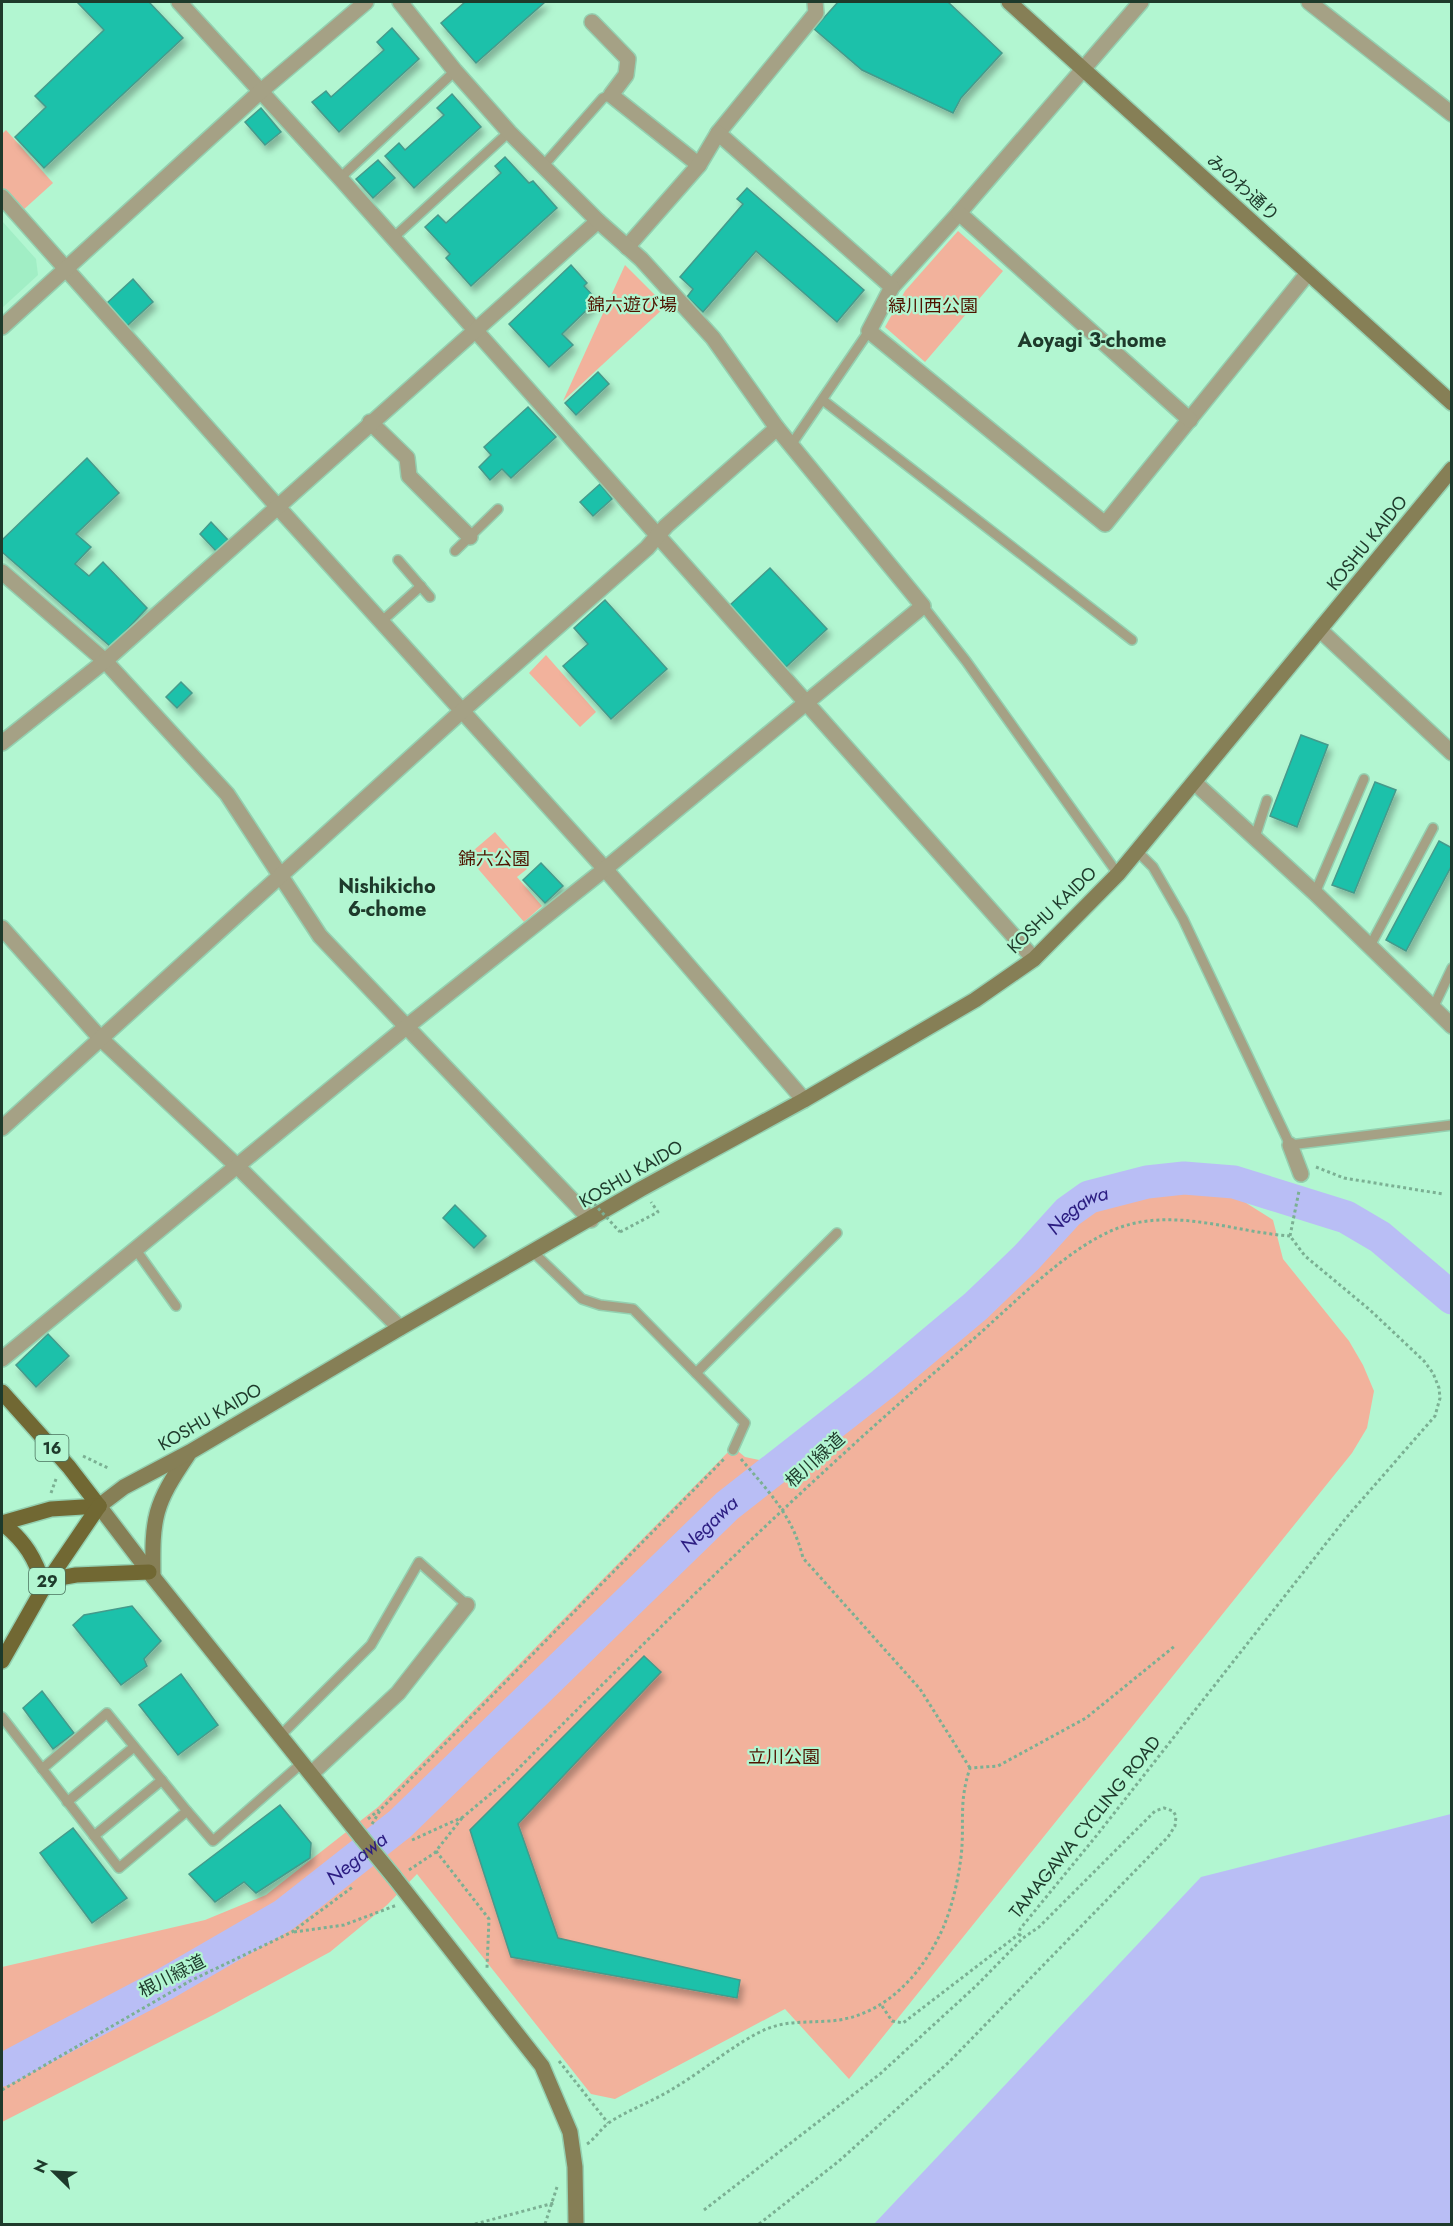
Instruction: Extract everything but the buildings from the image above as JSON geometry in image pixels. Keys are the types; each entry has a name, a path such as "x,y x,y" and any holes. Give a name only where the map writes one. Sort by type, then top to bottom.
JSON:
{"main road":[{"name":"みのわ通り","path":"1009,2 1452,403"},
{"name":"KOSHU KAIDO","path":"99,1506 124,1487 190,1452 641,1189 804,1100 975,1000 1034,959 1118,874 1452,469"},
{"name":"16","path":"2,1392 69,1467 99,1506"},
{"path":"151,1574 153,1524 158,1504 190,1452"},
{"path":"2,1523 51,1509 99,1506 362,1838 401,1874 410,1900 542,2066 570,2132 575,2167 576,2224"},
{"name":"29","path":"2,1661 46,1584 99,1506"},
{"path":"2,1523 19,1536 36,1561 46,1584 76,1575 151,1574"}],"street":[{"path":"179,2 340,178 1034,959"},
{"path":"2,327 261,91 366,2"},
{"path":"2,1359 405,1028 605,869 923,606 777,428 713,338 641,259 598,221 509,132 455,71 400,2"},
{"path":"627,247 667,205 699,165 718,133 816,13 815,2"},
{"path":"1141,2 892,287 869,331 1105,524 1308,273"},
{"path":"1309,2 1449,106"},
{"path":"592,22 628,59 626,75 611,95 699,165"},
{"path":"718,133 892,287"},
{"path":"2,196 276,506 605,869 804,1100"},
{"path":"959,213 1190,420"},
{"path":"2,743 105,660 598,221"},
{"path":"370,422 406,458 409,476 470,537"},
{"path":"2,1128 777,428"},
{"path":"2,572 105,660 227,794 320,936 405,1028 591,1220"},
{"path":"1321,630 1452,753"},
{"path":"1194,782 1316,893 1452,1026"},
{"path":"2,928 101,1039 238,1167 400,1328"},
{"path":"1290,1145 1300,1173"},
{"path":"307,1768 398,1693 467,1605"}],"lane":[{"path":"340,178 455,71"},
{"path":"544,165 603,98 611,95"},
{"path":"392,239 509,132"},
{"path":"791,445 824,401 855,348 869,331"},
{"path":"824,401 1132,640"},
{"path":"455,551 498,509"},
{"path":"398,560 430,597"},
{"path":"381,622 420,586"},
{"path":"923,606 966,660 1034,760 1118,874"},
{"path":"1316,893 1364,779"},
{"path":"1255,837 1267,800"},
{"path":"1370,946 1433,828"},
{"path":"1137,851 1153,867 1183,919 1290,1145 1452,1125"},
{"path":"1433,1008 1452,968"},
{"path":"696,1373 837,1233"},
{"path":"136,1250 176,1306"},
{"path":"533,1252 582,1299 600,1305 633,1309 745,1423 733,1450"},
{"path":"280,1736 371,1645 419,1562 467,1605"},
{"path":"42,1769 107,1713 213,1841 307,1768"},
{"path":"2,1717 119,1868 187,1811"},
{"path":"67,1802 134,1747"},
{"path":"94,1836 162,1780"}],"path":[{"path":"1290,1236 1300,1173 1443,1194"},
{"path":"586,1195 620,1232 658,1212"},
{"name":"根川緑道","path":"412,1840 463,1817 506,1781 782,1508 935,1371 1096,1237 1154,1219 1180,1219 1290,1236"},
{"name":"TAMAGAWA CYCLING ROAD","path":"759,2224 839,2162 949,2062 1167,1837 1175,1826 1176,1816 1173,1811 1155,1810 1039,1927 1023,1938 1019,1934 1020,1929 1097,1835 1346,1518 1435,1416 1440,1398 1437,1380 1424,1361 1305,1256 1290,1236"},
{"path":"368,1818 381,1809 733,1450"},
{"path":"83,1456 110,1469"},
{"path":"742,1460 782,1508 797,1533 803,1558 920,1689 970,1768"},
{"path":"48,1500 56,1479"},
{"path":"970,1768 998,1766 1086,1718 1176,1645"},
{"path":"598,2136 608,2123 674,2088 757,2033 776,2024 852,2018 882,2006 910,1980 943,1928 954,1896 961,1856 962,1792 970,1768"},
{"path":"372,1824 381,1809"},
{"path":"401,1874 436,1851 463,1817"},
{"path":"436,1851 489,1919 487,1968"},
{"name":"根川緑道","path":"2,2090 159,1998 292,1932 354,1886"},
{"path":"292,1932 344,1925 410,1900"},
{"path":"882,2006 892,2021 897,2024 903,2023 1019,1934"},
{"path":"705,2210 880,2074 977,1985 1023,1938"},
{"path":"475,2224 554,2204 545,2224"}],"shaded area":[{"path":"2,221 36,259 38,275 2,308"}],"green space":[{"path":"6,130 53,183 22,211 2,188 2,134"},
{"name":"緑川西公園","path":"958,231 1003,271 925,362 885,327 905,291"},
{"name":"錦六遊び場","path":"625,265 666,306 563,401"},
{"path":"546,655 596,712 580,727 529,673"},
{"name":"錦六公園","path":"495,832 527,869 517,877 542,906 524,922 467,856"},
{"name":"立川公園","path":"1197,1188 1243,1201 1273,1220 1283,1259 1349,1341 1363,1365 1374,1391 1367,1428 1352,1453 849,2079 785,2009 615,2099 591,2094 417,1874 387,1905 330,1952 213,2015 2,2122 2,1967 205,1920 266,1895 378,1807 733,1447 745,1457 803,1469 970,1323 1070,1224 1112,1200 1158,1191"}],"water":[{"path":"1451,1814 1451,2224 874,2224 1201,1877"}],"waterway":[{"name":"Negawa","path":"2,2070 165,1984 284,1915 400,1824 727,1506 883,1384 976,1306 1026,1258 1068,1212 1089,1197 1147,1182 1184,1178 1234,1182 1346,1217 1380,1237 1452,1298"}],"district":[{"name":"Aoyagi 3-chome","path":"1092,340"},
{"name":"Nishikicho 6-chome","path":"387,898"}]}
